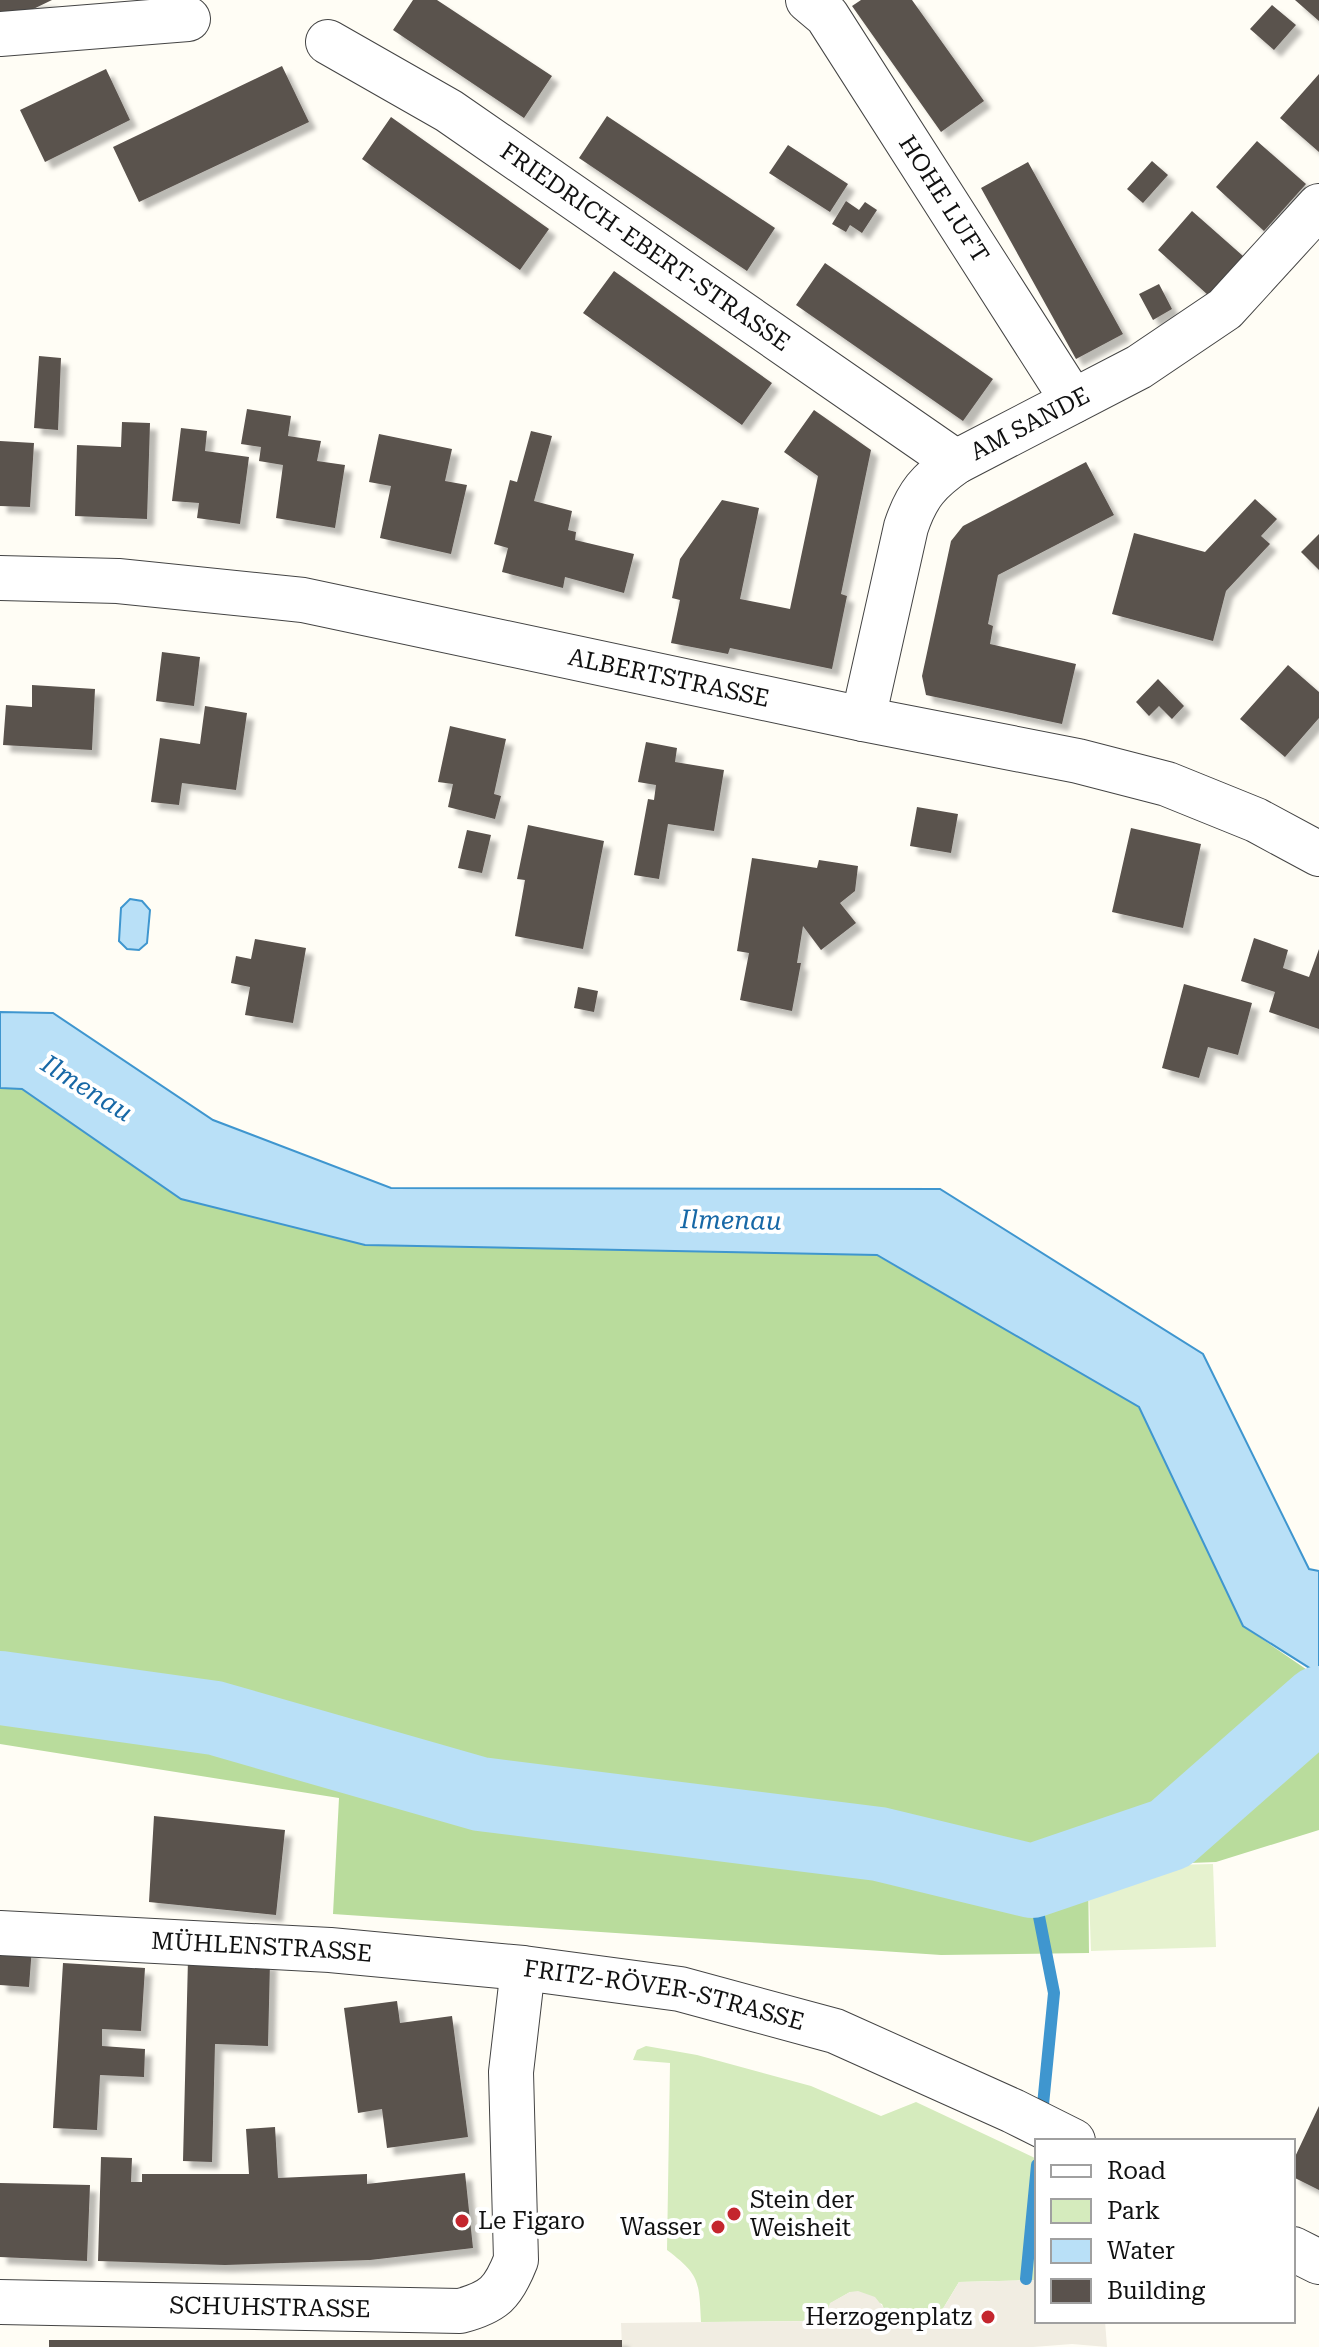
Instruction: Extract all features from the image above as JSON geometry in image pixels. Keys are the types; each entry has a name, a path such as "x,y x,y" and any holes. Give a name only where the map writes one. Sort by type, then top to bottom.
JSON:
{"street":[{"name":"HOHE LUFT","path":"808,0 827,16 1073,401"},
{"path":"0,34 188,19"},
{"name":"FRIEDRICH-EBERT-STRASSE","path":"328,42 449,111 956,462"},
{"name":"AM SANDE","path":"863,719 906,527 914,502 932,479 956,462 1139,367 1225,309 1319,206"},
{"name":"ALBERTSTRASSE","path":"0,578 118,581 303,600 863,719 1078,761 1167,784 1256,820 1319,854"},
{"name":"MÜHLENSTRASSE","path":"0,1933 330,1950 523,1968"},
{"name":"FRITZ-RÖVER-STRASSE","path":"516,2260 511,2072 523,1968 680,1989 835,2031 1069,2139"},
{"path":"1295,2250 1319,2262"},
{"name":"SCHUHSTRASSE","path":"0,2302 460,2311 488,2303 498,2294 516,2260"}],"green space":[{"path":"0,1088 22,1089 181,1199 365,1245 876,1255 1139,1407 1243,1626 1319,1678 1319,1830 1216,1862 1088,1867 1089,1953 941,1955 333,1914 339,1798 0,1744"},
{"path":"1213,1864 1216,1947 1091,1951 1088,1867"},
{"path":"646,2046 697,2055 811,2086 881,2116 916,2102 1035,2158 1035,2280 959,2282 935,2322 889,2322 882,2304 850,2292 831,2303 823,2321 701,2322 696,2280 686,2266 667,2250 670,2063 633,2060 637,2050"}],"shaded area":[{"name":"Herzogenplatz","path":"1035,2280 1035,2323 1105,2323 1107,2347 1072,2344 1033,2347 622,2347 621,2323 823,2321 830,2303 858,2291 875,2297 887,2312 889,2322 935,2322 959,2282"}],"water":[{"path":"130,899 142,901 150,910 147,943 139,950 127,949 119,941 121,908"},
{"name":"Ilmenau","path":"0,1012 53,1013 213,1120 391,1188 940,1189 1203,1354 1309,1569 1319,1571 1319,1674 1243,1626 1139,1407 877,1255 365,1245 181,1199 22,1089 0,1088"}],"building":[{"path":"0,0 52,0 0,25"},
{"path":"413,0 437,0 552,76 524,118 393,30"},
{"path":"861,0 912,0 984,101 941,132 852,6"},
{"path":"1295,0 1319,0 1319,21"},
{"path":"1272,5 1296,25 1274,50 1250,29"},
{"path":"282,66 309,122 139,202 113,147"},
{"path":"106,69 130,120 45,162 20,110"},
{"path":"1319,74 1319,152 1280,118"},
{"path":"607,116 775,228 747,271 579,158"},
{"path":"391,117 549,229 520,270 362,159"},
{"path":"1257,141 1306,184 1264,231 1216,187"},
{"path":"788,145 848,184 830,212 769,173"},
{"path":"1152,161 1168,175 1143,203 1127,189"},
{"path":"1028,162 1123,334 1076,359 981,188"},
{"path":"846,201 859,210 865,202 877,210 862,233 850,225 846,232 832,224"},
{"path":"1192,211 1243,256 1208,295 1158,250"},
{"path":"825,263 993,379 963,421 796,305"},
{"path":"614,271 772,383 742,425 583,313"},
{"path":"1159,284 1172,309 1153,320 1139,294"},
{"path":"39,356 61,358 58,430 34,428"},
{"path":"247,409 291,416 288,436 321,441 317,461 345,465 335,528 276,518 283,465 259,461 261,447 241,444"},
{"path":"814,410 871,450 841,594 847,596 832,669 730,648 728,654 671,643 680,600 672,598 680,559 722,500 759,508 740,599 790,609 818,476 784,452"},
{"path":"122,422 150,423 147,519 75,516 77,445 121,447"},
{"path":"181,428 207,431 205,451 249,457 240,524 197,518 199,503 172,501"},
{"path":"531,431 552,436 534,501 572,511 568,530 576,532 575,540 634,554 624,593 565,577 563,588 502,572 508,548 494,544 510,480 517,482"},
{"path":"379,434 452,449 445,481 467,485 451,554 380,538 391,486 369,482"},
{"path":"0,441 34,443 30,507 0,506"},
{"path":"1086,462 1114,515 998,575 988,624 993,626 990,644 1076,664 1062,724 926,695 922,676 951,541 963,526"},
{"path":"1255,499 1277,519 1261,536 1270,544 1226,591 1213,641 1112,614 1134,533 1205,552"},
{"path":"1319,534 1319,570 1301,552"},
{"path":"162,652 200,657 194,706 156,701"},
{"path":"1288,665 1319,692 1319,718 1285,757 1240,719"},
{"path":"1158,679 1184,706 1172,719 1159,706 1149,716 1136,702"},
{"path":"32,685 95,689 92,750 3,745 6,705 32,707"},
{"path":"205,706 247,713 236,790 182,783 179,805 151,802 160,738 200,744"},
{"path":"450,726 506,739 494,794 501,796 495,819 448,807 453,784 438,782"},
{"path":"646,742 677,748 675,762 724,770 714,831 668,824 659,879 634,875 648,799 654,800 656,785 638,782"},
{"path":"917,807 958,814 951,853 910,846"},
{"path":"528,825 604,841 583,949 515,936 525,880 517,879"},
{"path":"1131,828 1201,844 1183,928 1112,912"},
{"path":"467,830 491,835 482,873 458,868"},
{"path":"752,858 817,868 819,860 858,866 855,891 840,903 856,923 821,950 803,926 797,963 801,963 792,1011 740,1000 749,953 737,951"},
{"path":"1254,938 1288,950 1283,968 1309,977 1319,949 1319,1029 1269,1012 1275,992 1241,981"},
{"path":"255,939 306,948 293,1023 245,1015 250,987 231,983 236,956 251,959"},
{"path":"1184,984 1252,1003 1238,1055 1208,1047 1199,1078 1162,1068"},
{"path":"578,987 598,991 594,1012 574,1008"},
{"path":"154,1816 285,1830 276,1915 149,1902"},
{"path":"0,1945 32,1947 29,1987 0,1985"},
{"path":"188,1959 270,1962 268,2046 215,2044 212,2162 183,2161"},
{"path":"63,1963 145,1968 141,2031 102,2029 102,2046 145,2049 144,2077 100,2075 97,2130 53,2128"},
{"path":"397,2001 400,2023 452,2016 468,2137 387,2148 382,2109 358,2113 344,2008"},
{"path":"1319,2106 1319,2190 1295,2178 1295,2157"},
{"path":"275,2127 278,2178 367,2174 367,2184 465,2173 473,2248 370,2260 225,2265 98,2261 101,2157 132,2158 131,2182 142,2182 142,2174 249,2174 246,2129"},
{"path":"0,2183 90,2185 87,2261 0,2257"},
{"path":"49,2340 622,2340 622,2347 49,2347"}],"waterway":[{"path":"0,1688 215,1718 480,1794 879,1844 1032,1881 1170,1834 1319,1703"},
{"path":"1032,1881 1054,1993 1042,2115"},
{"path":"1026,2279 1035,2186"}],"place":[{"name":"Stein der Weisheit","path":"734,2214"},
{"name":"Le Figaro","path":"462,2221"},
{"name":"Wasser","path":"718,2227"},
{"name":"Herzogenplatz","path":"988,2317"}]}
